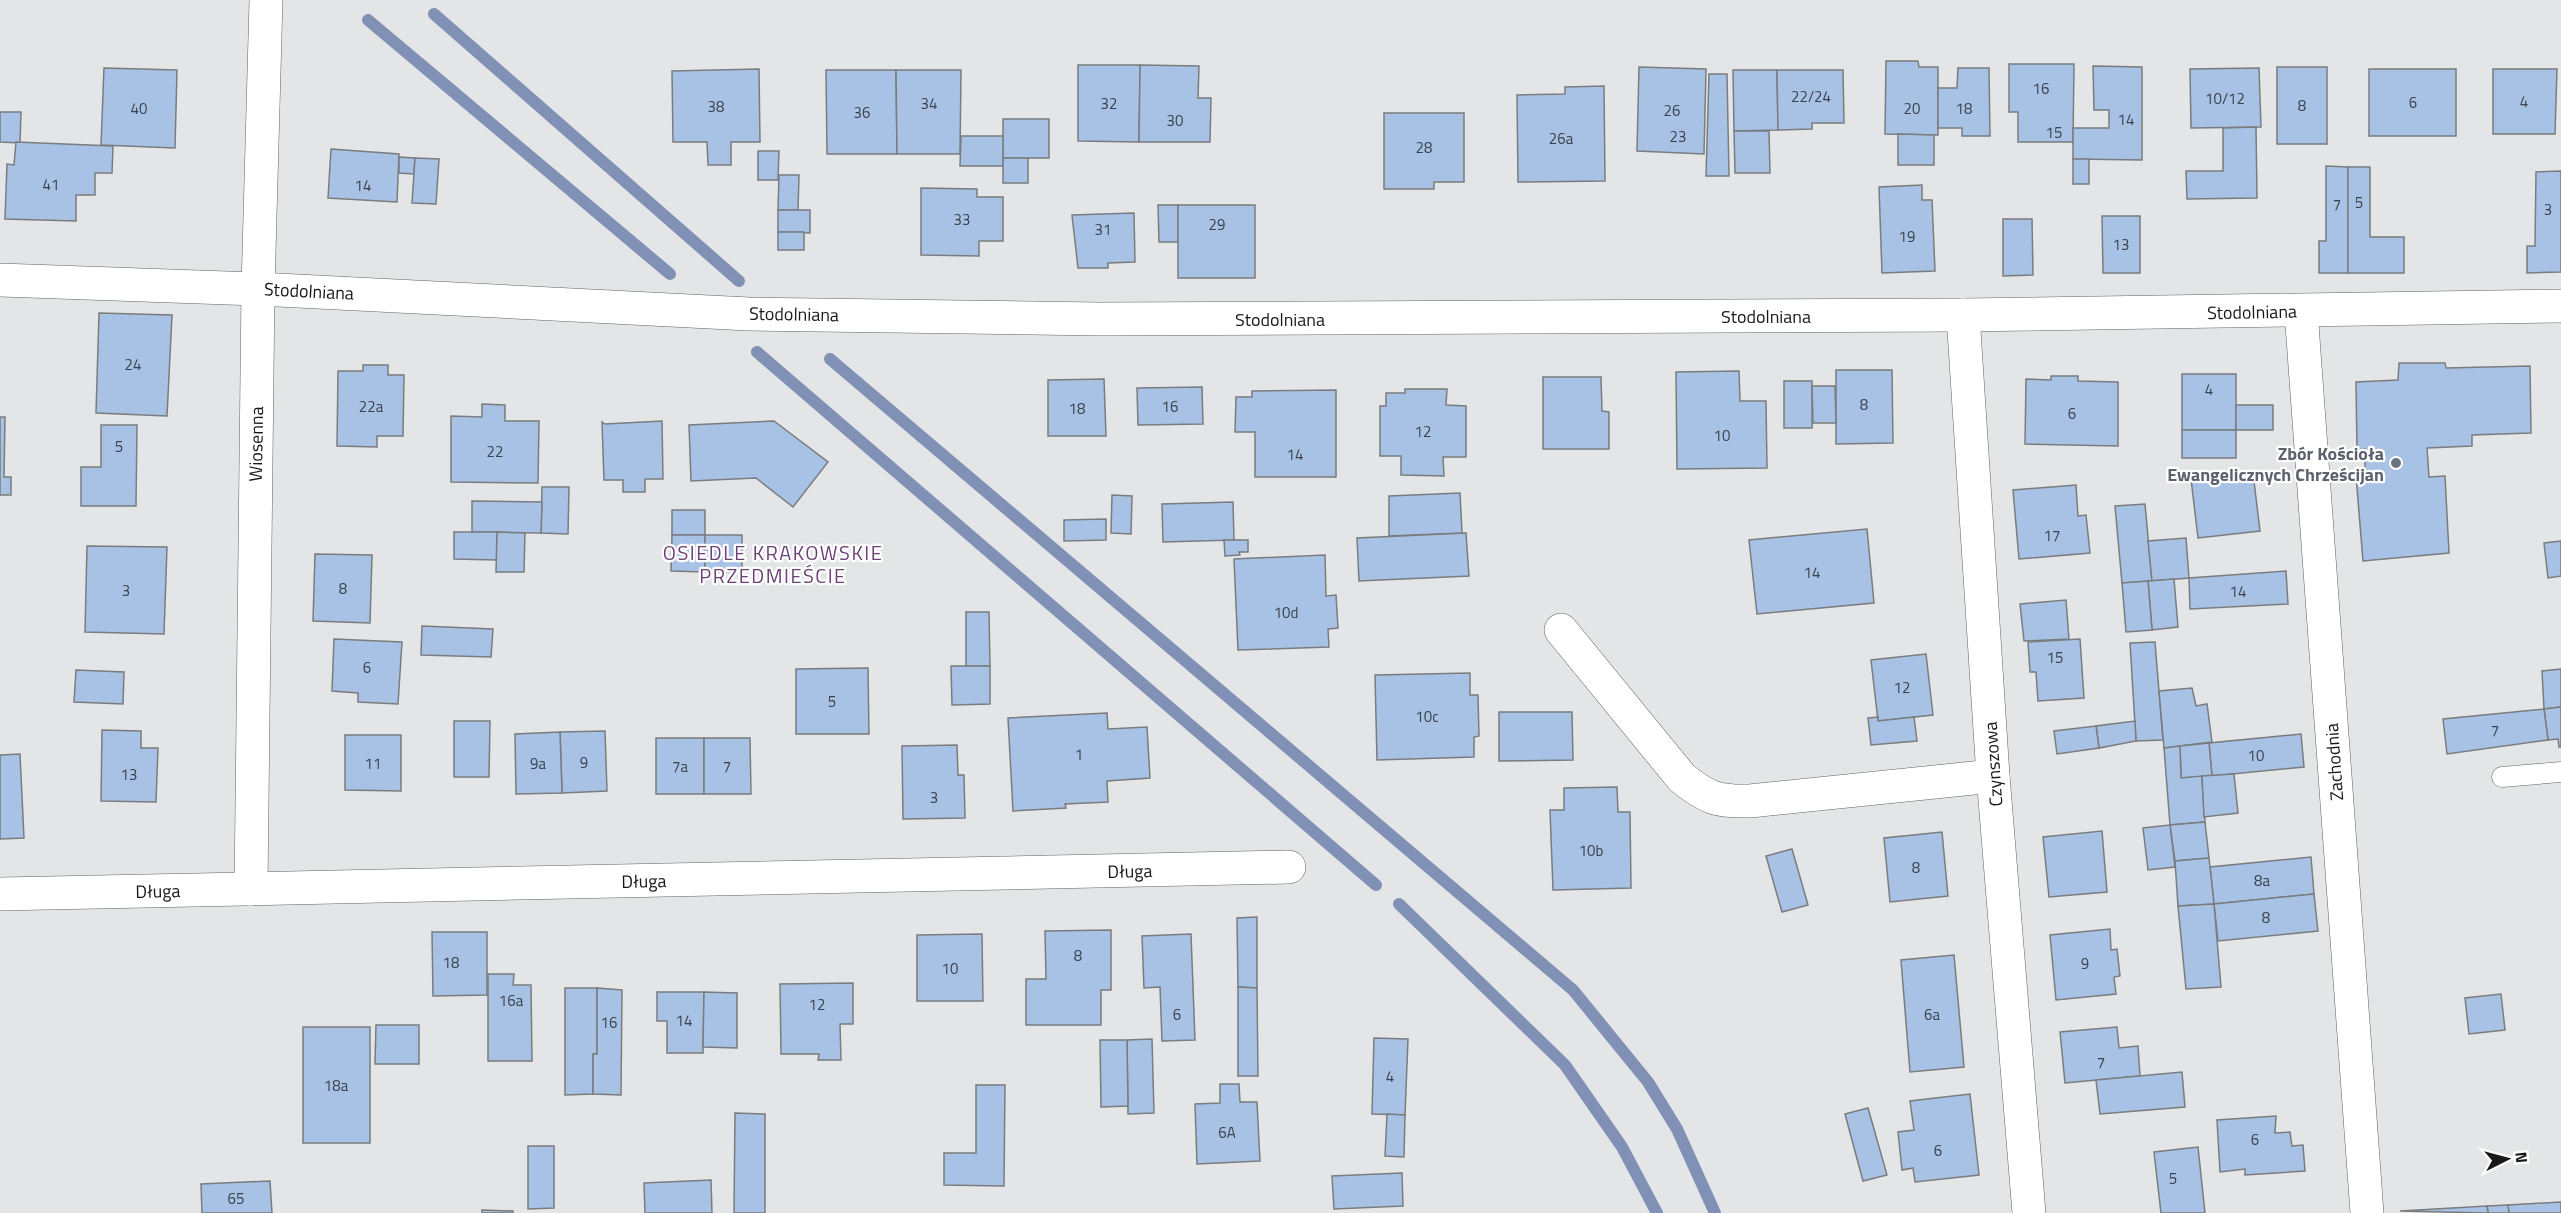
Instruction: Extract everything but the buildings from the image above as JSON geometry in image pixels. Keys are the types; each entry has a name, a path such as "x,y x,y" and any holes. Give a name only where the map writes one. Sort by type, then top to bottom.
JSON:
{"street":[{"name":"Wiosenna","path":"251,889 258,289 266,0"},
{"name":"Stodolniana","path":"0,280 258,289 749,314 1087,319 1963,315 2561,306"},
{"name":"Zachodnia","path":"2301,311 2367,1213"},
{"name":"Czynszowa","path":"1963,315 1993,776 2029,1213"},
{"path":"1561,630 1682,778 1703,794 1717,800 1750,801 1993,776"},
{"name":"Długa","path":"0,894 1288,867"}],"lane":[{"path":"2502,777 2561,772"}],"waterway":[{"path":"434,14 739,281"},
{"path":"368,20 670,274"},
{"path":"757,352 1376,885"},
{"path":"830,359 1573,990 1648,1082 1677,1129 1715,1213"},
{"path":"1399,904 1565,1065 1622,1147 1657,1213"}],"place":[{"name":"Zbór Kościoła Ewangelicznych Chrześcijan","path":"2396,463"}],"district":[{"name":"OSIEDLE KRAKOWSKIE PRZEDMIEŚCIE","path":"773,564"}]}
